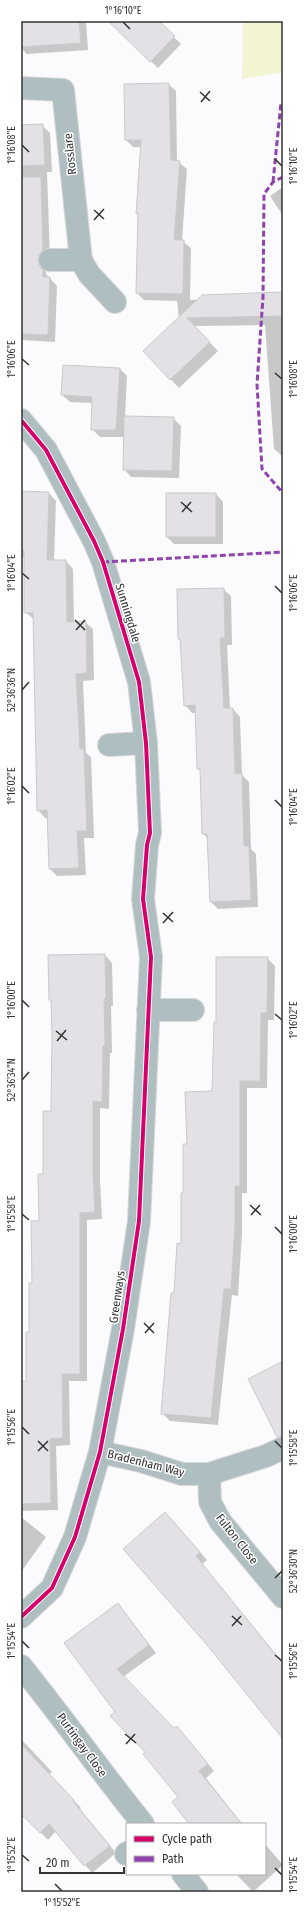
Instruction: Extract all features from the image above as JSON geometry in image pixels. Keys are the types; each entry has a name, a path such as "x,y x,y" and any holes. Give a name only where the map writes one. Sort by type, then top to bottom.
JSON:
{"street":[{"name":"Rosslare","path":"21,88 63,90 81,260 89,274 116,302"},
{"path":"50,260 81,260"},
{"name":"Sunningdale","path":"21,420 46,450 94,541 103,562 139,682 146,743 150,833 143,899 151,957"},
{"path":"109,745 146,743"},
{"name":"Greenways","path":"21,1617 52,1588 75,1537 100,1452 123,1329 139,1221 151,957"},
{"path":"148,1010 193,1010"},
{"name":"Bradenham Way","path":"100,1452 141,1461 182,1474 209,1474 266,1456 283,1448"},
{"name":"Fulton Close","path":"209,1474 210,1502 220,1521 283,1597"},
{"name":"Purtingay Close","path":"21,1666 58,1712 97,1767 142,1823"},
{"path":"184,1875 197,1892"}],"green space":[{"path":"243,21 283,21 283,72 242,79"}],"building":[{"path":"21,21 79,21 81,43 21,47"},
{"path":"108,21 159,21 175,36 150,62"},
{"path":"169,83 171,160 180,161 174,240 184,240 183,294 136,293 138,214 136,214 141,140 125,140 124,84"},
{"path":"43,124 45,165 21,166 21,125"},
{"path":"21,177 41,177 43,250 39,254 38,260 39,266 43,270 43,277 50,277 48,335 21,334"},
{"path":"283,292 283,316 187,318 210,342 170,380 143,351 202,295"},
{"path":"63,365 120,368 116,430 91,430 92,397 61,395"},
{"path":"124,416 174,417 172,471 123,470"},
{"path":"21,491 49,492 47,560 66,560 67,622 86,621 87,673 76,674 80,749 84,749 87,831 77,831 79,868 49,869 47,810 37,811 33,613 24,613 24,550 21,550"},
{"path":"166,493 216,493 216,537 166,537"},
{"path":"224,588 225,638 220,638 224,708 233,708 235,774 242,773 244,846 249,846 251,900 210,902 207,834 202,834 200,769 197,769 195,705 184,706 180,639 178,639 177,589"},
{"path":"105,954 106,999 104,999 105,1046 103,1046 102,1102 93,1101 93,1172 95,1212 80,1213 80,1374 62,1374 63,1438 50,1439 51,1503 21,1504 21,1382 26,1381 26,1332 29,1332 29,1283 32,1283 31,1221 39,1221 38,1174 43,1174 43,1111 51,1111 52,1034 51,1000 49,1000 48,955"},
{"path":"216,957 268,957 267,1013 261,1013 260,1081 240,1081 240,1186 235,1186 235,1226 231,1289 224,1289 211,1418 161,1414 171,1293 174,1293 177,1243 181,1244 183,1144 187,1144 185,1092 212,1091 214,1022 216,1022"},
{"path":"283,1361 283,1436 277,1437 248,1379"},
{"path":"165,1512 200,1552 196,1556 283,1664 283,1739 207,1645 123,1549"},
{"path":"118,1603 149,1645 117,1669 174,1728 177,1726 208,1764 199,1771 241,1823 188,1823 172,1802 178,1797 143,1754 145,1752 110,1716 115,1712 64,1643"},
{"path":"21,1744 74,1800 73,1801 110,1846 84,1866 49,1824 40,1833 21,1814"}],"marked path":[{"path":"273,182 281,103 283,103"},
{"path":"283,177 273,182 264,194 263,297 257,384 262,469 283,493"},
{"path":"103,562 283,552"}],"cycle path":[{"path":"21,420 46,450 94,541 103,562 139,682 146,743 150,833 147,845 143,899 151,957 139,1221 123,1329 100,1452 75,1537 52,1588 21,1617"}]}
